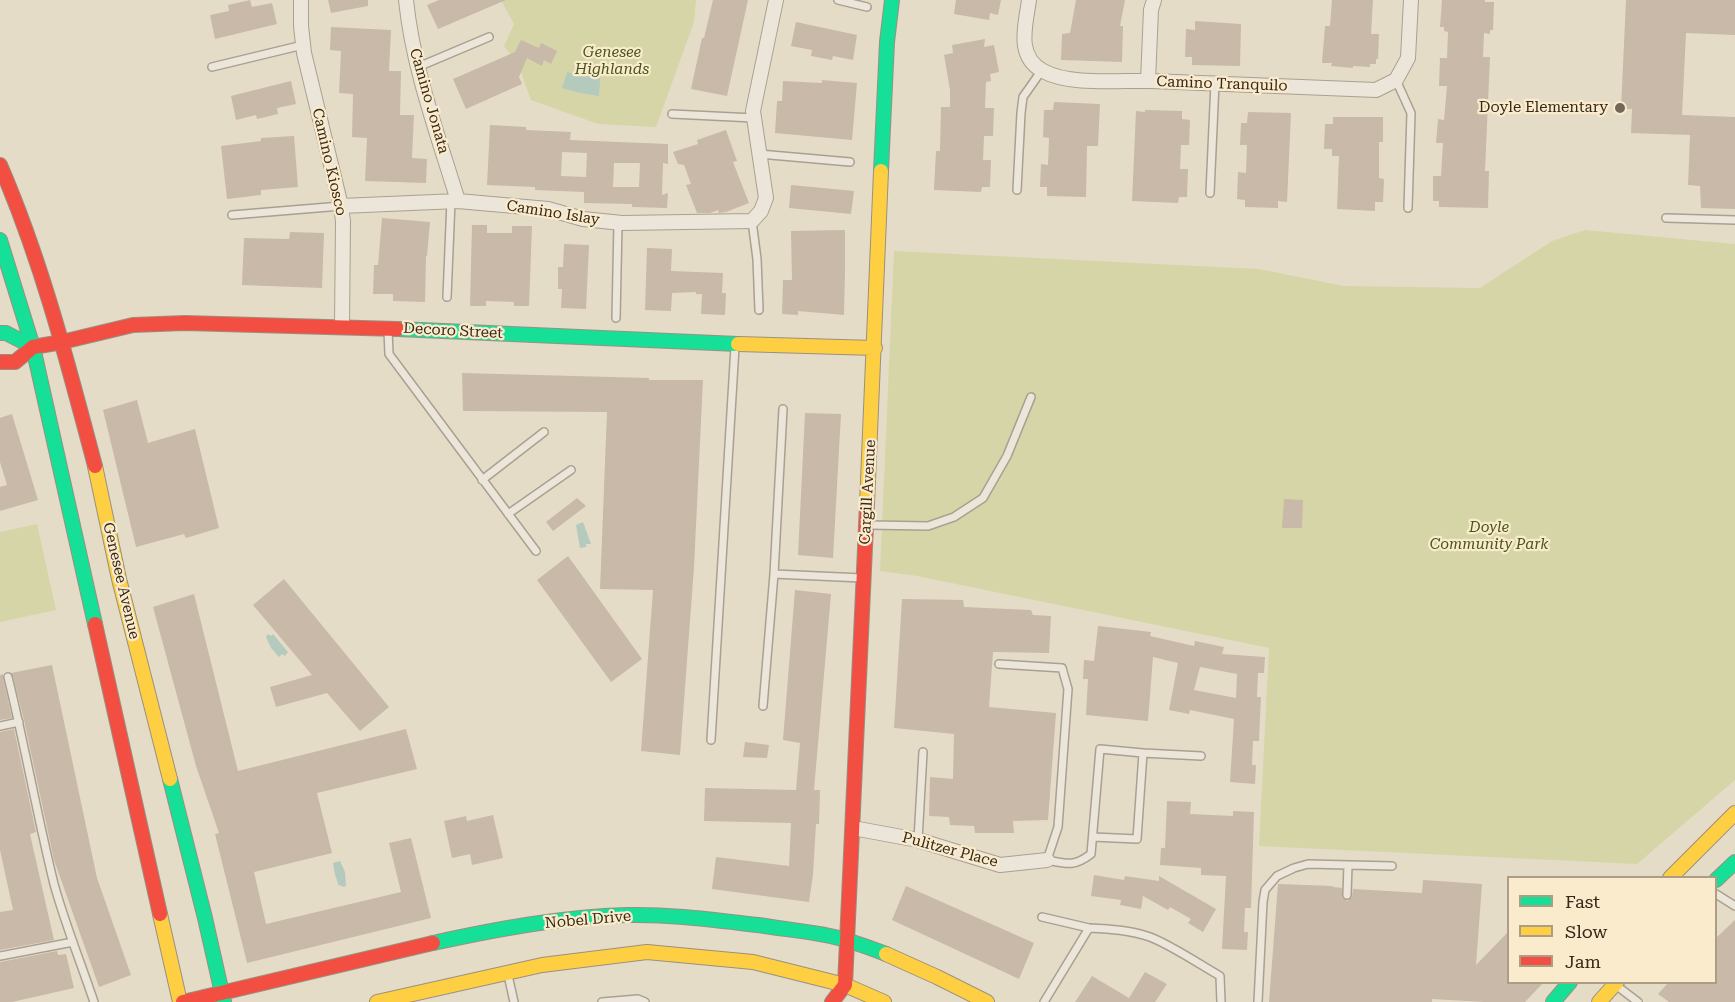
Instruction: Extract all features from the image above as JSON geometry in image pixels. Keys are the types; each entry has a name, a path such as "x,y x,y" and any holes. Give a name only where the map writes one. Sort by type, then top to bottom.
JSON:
{"main road":[{"name":"Cargill Avenue","path":"845,985 887,42 892,0"},
{"name":"Genesee Avenue","path":"0,165 16,202 62,342 96,470 119,579 205,918 222,998"},
{"path":"0,240 33,347 182,1002"},
{"name":"Decoro Street","path":"0,362 15,362 33,347 133,325 185,323 342,326 875,348"},
{"path":"0,333 6,333 33,347"},
{"path":"1672,876 1735,813"},
{"path":"1717,879 1735,862"},
{"name":"Nobel Drive","path":"182,1002 222,998 458,938 570,919 625,915 664,915 746,924 848,940 918,967 987,1002"},
{"path":"377,1002 542,965 647,952 753,962 845,985 884,1002"},
{"path":"1553,1002 1568,984"},
{"path":"1599,1002 1615,984"},
{"path":"832,1002 845,985"},
{"path":"845,985 854,1002"}],"street":[{"name":"Camino Kiosco","path":"302,0 303,45 343,221 342,326"},
{"name":"Camino Jonata","path":"406,0 418,67 454,201"},
{"path":"756,216 766,198 753,111 776,0"},
{"path":"1029,0 1024,47 1029,58 1042,70"},
{"path":"1148,81 1151,10 1154,0"},
{"path":"1396,80 1408,58 1411,0"},
{"name":"Camino Tranquilo","path":"1042,70 1070,80 1376,90 1396,80"},
{"name":"Camino Islay","path":"341,206 454,201 548,209 583,219 618,223 756,216"},
{"name":"Pulitzer Place","path":"853,828 918,840 1000,866 1047,860"}],"lane":[{"path":"838,0 867,7"},
{"path":"418,67 489,37"},
{"path":"213,67 303,45"},
{"path":"1017,190 1023,97 1042,70"},
{"path":"1396,80 1411,113 1408,208"},
{"path":"1210,193 1215,83"},
{"path":"672,114 754,118"},
{"path":"759,154 850,162"},
{"path":"447,297 454,201"},
{"path":"232,215 341,206"},
{"path":"756,216 759,310"},
{"path":"1666,218 1735,220"},
{"path":"616,318 618,223"},
{"path":"387,328 389,354 536,551"},
{"path":"711,740 735,344"},
{"path":"866,525 928,526 954,518 983,498 1007,456 1031,397"},
{"path":"763,706 774,574 783,409"},
{"path":"482,480 544,432"},
{"path":"508,514 571,470"},
{"path":"774,574 864,578"},
{"path":"999,664 1062,668 1068,689 1058,827 1047,860 1071,865 1091,854 1100,749 1201,756"},
{"path":"8,677 55,886 94,1002"},
{"path":"0,726 19,722"},
{"path":"918,840 923,752"},
{"path":"1092,837 1137,839 1143,753"},
{"path":"1258,1002 1265,890 1277,876 1308,864 1392,866"},
{"path":"1347,895 1348,865"},
{"path":"1717,895 1735,906"},
{"path":"1042,917 1089,928 1125,931 1150,937 1220,976 1221,1002"},
{"path":"1044,1002 1089,928"},
{"path":"0,956 73,942"},
{"path":"507,972 514,1002"},
{"path":"1617,984 1638,1002"},
{"path":"602,1002 638,999 645,1002"}],"green space":[{"name":"Genesee Highlands","path":"501,0 696,0 694,22 656,127 598,124 531,100 518,64 504,46 514,24"},
{"name":"Doyle Community Park","path":"1585,230 1735,244 1735,780 1637,864 1259,846 1269,648 917,576 880,571 894,251 1259,269 1344,286 1480,288 1552,241"},
{"path":"37,524 56,610 0,622 0,532"}],"shaded area":[{"path":"591,67 601,68 599,96 562,88 567,72 583,76 589,72"},
{"path":"583,522 591,544 580,548 576,525"},
{"path":"268,634 271,636 273,634 288,652 285,656 282,654 279,657 271,648 266,637"},
{"path":"340,861 345,872 346,886 342,887 339,886 333,863"}],"building":[{"path":"250,0 252,7 272,3 277,24 215,39 210,15 229,11 228,5"},
{"path":"328,0 368,0 368,6 331,13"},
{"path":"439,0 506,0 438,29 427,5"},
{"path":"713,0 748,0 727,96 691,89"},
{"path":"956,0 1001,0 998,15 990,13 989,20 954,14"},
{"path":"1076,0 1125,0 1120,26 1123,26 1122,62 1061,60 1062,34 1070,33"},
{"path":"1332,0 1373,0 1371,34 1379,34 1376,64 1370,64 1370,67 1353,66 1353,68 1322,63 1325,26 1330,26"},
{"path":"1442,0 1494,2 1493,30 1490,30 1490,34 1484,33 1483,57 1490,57 1485,171 1489,171 1488,208 1439,207 1439,201 1433,201 1433,176 1441,176 1443,143 1436,143 1438,119 1444,120 1447,86 1439,86 1440,58 1447,58 1448,32 1444,31 1444,27 1440,27"},
{"path":"1626,0 1735,0 1735,35 1686,33 1682,115 1735,117 1735,209 1701,208 1700,186 1688,185 1690,135 1631,133 1632,109 1621,109"},
{"path":"1195,21 1241,24 1240,66 1192,65 1192,57 1185,57 1186,29 1195,30"},
{"path":"796,22 857,35 853,60 833,56 832,60 811,56 812,50 791,46"},
{"path":"331,27 391,30 389,71 401,71 400,115 414,115 412,158 427,159 426,183 365,181 367,138 352,137 353,94 339,93 341,51 330,50"},
{"path":"985,39 984,47 994,45 999,72 990,74 991,81 986,82 985,108 994,108 993,136 984,136 983,160 991,160 990,187 982,187 981,192 934,190 936,151 940,151 941,107 950,107 950,90 944,55 953,53 952,45"},
{"path":"521,40 539,48 541,43 557,51 551,64 544,60 542,66 527,58 519,77 522,84 466,109 453,79 515,52"},
{"path":"822,80 857,83 852,140 775,133 777,101 782,101 783,81 822,83"},
{"path":"291,81 296,104 277,108 278,114 257,119 256,115 236,120 231,96"},
{"path":"1054,102 1100,104 1098,146 1087,146 1086,197 1047,196 1047,187 1040,187 1041,164 1048,165 1049,138 1043,137 1044,110 1053,110"},
{"path":"1145,110 1182,111 1182,119 1190,120 1189,145 1181,145 1180,169 1188,169 1187,197 1179,197 1178,203 1132,201 1136,111 1145,112"},
{"path":"1248,112 1291,113 1287,202 1278,201 1278,208 1245,207 1245,200 1237,199 1238,172 1246,173 1247,145 1240,145 1241,123 1247,123"},
{"path":"1333,117 1383,117 1383,142 1379,142 1379,178 1384,179 1383,202 1375,202 1375,211 1337,209 1339,156 1332,156 1332,149 1324,149 1325,124 1333,124"},
{"path":"490,125 526,127 526,130 571,132 570,140 668,144 668,164 663,163 662,195 668,193 667,208 632,207 632,204 584,203 584,192 487,185","holes":["562,152 587,153 586,177 561,176","614,163 640,163 639,187 613,187"]},
{"path":"726,130 737,161 733,162 749,203 726,212 719,213 718,210 710,213 697,213 686,185 691,184 684,165 678,164 673,152 698,144 697,140"},
{"path":"294,136 298,187 261,190 261,195 227,199 221,146 261,141 261,138"},
{"path":"791,185 854,191 851,214 789,208"},
{"path":"382,218 430,222 426,256 425,302 393,301 393,294 373,294 374,265 378,265"},
{"path":"472,225 487,225 487,233 512,233 512,226 532,226 529,306 514,306 514,302 486,301 486,306 470,306"},
{"path":"845,230 844,315 798,311 798,315 782,314 783,280 792,280 791,231"},
{"path":"290,232 324,233 322,288 242,285 244,238 289,239"},
{"path":"564,244 589,245 586,309 561,308 562,289 558,289 558,267 563,267"},
{"path":"647,248 672,249 671,271 723,273 722,293 726,293 725,315 701,314 702,294 696,294 696,292 672,293 671,311 645,310"},
{"path":"462,373 703,380 694,567 680,755 641,751 653,590 600,589 607,412 463,411"},
{"path":"137,400 148,443 195,429 219,528 186,538 184,534 136,547 103,410"},
{"path":"805,413 841,414 833,558 798,555"},
{"path":"12,414 38,500 0,511 0,487 7,485 0,462 0,418"},
{"path":"577,498 586,506 553,531 546,522"},
{"path":"1284,499 1303,500 1302,528 1282,528"},
{"path":"568,556 642,659 611,682 537,580"},
{"path":"284,579 389,707 360,731 327,693 276,707 270,687 312,675 253,605"},
{"path":"795,590 831,594 814,790 820,790 819,824 816,824 809,902 712,889 716,857 789,866 791,823 704,821 705,788 796,790 800,743 783,740"},
{"path":"194,594 238,771 406,729 417,769 317,793 332,853 254,872 266,924 401,892 389,843 411,838 431,918 247,963 215,834 219,833 196,766 153,607"},
{"path":"902,599 963,600 964,607 1031,610 1033,615 1051,616 1049,653 993,652 989,707 1056,713 1048,820 1013,821 1014,833 975,833 974,826 950,825 949,817 929,816 930,777 953,779 954,734 894,728"},
{"path":"1098,626 1151,632 1150,636 1194,646 1195,641 1224,647 1222,654 1265,657 1264,673 1258,673 1257,697 1261,697 1259,741 1253,741 1252,765 1256,765 1255,784 1230,782 1234,719 1190,710 1189,714 1169,710 1178,663 1153,657 1148,721 1086,715 1088,679 1083,679 1084,660 1094,661","holes":["1200,667 1237,674 1236,698 1194,690"]},
{"path":"52,665 97,878 131,975 99,987 54,860 24,720 11,673"},
{"path":"3,674 12,718 0,720 0,675"},
{"path":"14,729 36,832 30,834 54,940 0,950 0,912 13,910 0,850 0,732"},
{"path":"745,742 769,745 767,758 743,757"},
{"path":"1167,801 1191,802 1190,814 1233,816 1233,811 1254,812 1251,908 1245,908 1244,932 1248,932 1247,950 1222,949 1226,876 1201,875 1201,868 1160,865 1161,848 1165,848"},
{"path":"493,815 503,858 472,865 470,854 452,858 444,821 466,816 467,821"},
{"path":"1094,875 1124,880 1125,876 1159,881 1159,876 1216,909 1203,932 1188,923 1191,919 1170,907 1168,910 1143,896 1141,909 1120,905 1121,900 1091,896"},
{"path":"1423,880 1482,884 1476,965 1507,933 1507,984 1542,984 1525,1002 1432,999 1432,1002 1269,1002 1278,884 1342,888 1342,897 1347,901 1352,897 1353,889 1422,893"},
{"path":"906,886 1034,943 1019,979 892,920"},
{"path":"1735,920 1735,1002 1669,1002 1658,994 1667,984 1717,984 1717,937"},
{"path":"57,951 58,955 66,954 74,988 12,1002 0,1002 0,962"},
{"path":"1145,972 1167,984 1155,1002 1075,1002 1092,976 1129,998"}],"traffic: fast":[{"path":"881,171 887,42 892,0"},
{"path":"0,240 33,347 95,624"},
{"path":"398,329 738,344"},
{"path":"0,333 6,333 33,347"},
{"path":"170,779 224,1002"},
{"path":"1717,879 1735,862"},
{"path":"433,943 553,921 643,915 709,919 812,933 830,936 886,954"},
{"path":"1553,1002 1568,984"}],"traffic: slow":[{"path":"867,504 881,171"},
{"path":"738,344 875,348"},
{"path":"95,466 119,579 170,779"},
{"path":"1672,876 1735,813"},
{"path":"160,914 180,1002"},
{"path":"377,1002 542,965 647,952 753,962 845,985 884,1002"},
{"path":"886,954 987,1002"},
{"path":"1599,1002 1615,984"}],"traffic: jam":[{"path":"0,165 41,276 95,466"},
{"path":"0,362 15,362 33,347 133,325 185,323 398,329"},
{"path":"845,985 867,504"},
{"path":"95,624 160,914"},
{"path":"183,1002 433,943"},
{"path":"832,1002 845,985"}],"place":[{"name":"Doyle Elementary","path":"1620,108"}]}
